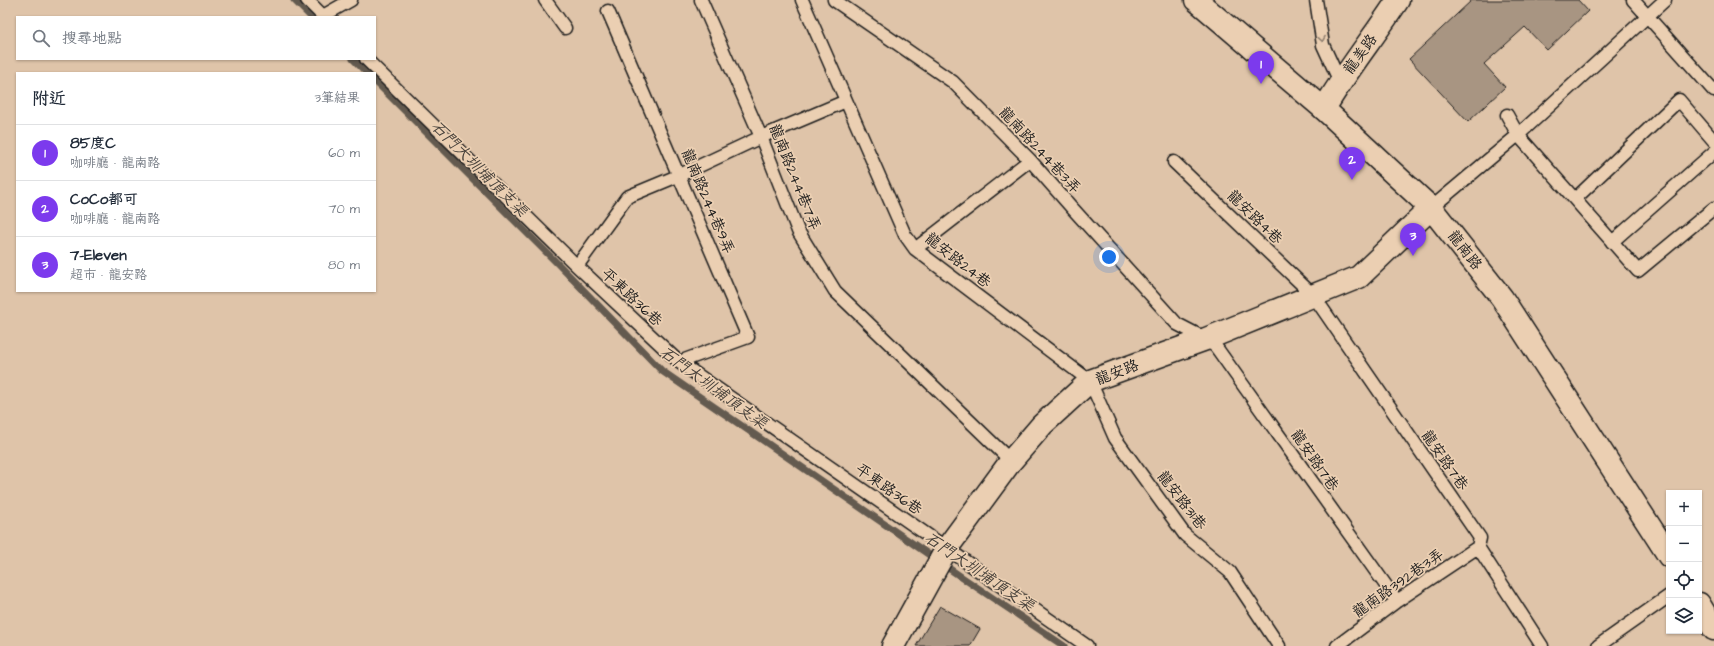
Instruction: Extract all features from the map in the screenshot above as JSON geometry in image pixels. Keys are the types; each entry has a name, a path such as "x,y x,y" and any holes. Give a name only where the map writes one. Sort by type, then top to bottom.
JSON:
{"street":[{"name":"龍南路","path":"1196,0 1324,109 1431,208 1502,298 1666,551"},
{"name":"龍美路","path":"1324,109 1340,82 1398,0"},
{"name":"龍安路","path":"893,646 943,554 1011,461 1042,425 1090,381 1206,339 1359,277 1431,208"},
{"path":"1702,609 1714,629"}],"lane":[{"path":"307,0 323,16"},
{"path":"326,16 351,0"},
{"path":"546,0 565,28"},
{"name":"龍南路244巷7弄","path":"701,0 762,137 798,231 835,291 1011,461"},
{"name":"龍安路24巷","path":"802,0 905,235 915,249 1090,381"},
{"name":"龍南路244巷3弄","path":"834,0 953,82 1030,160 1177,324 1206,339"},
{"path":"1316,0 1323,46 1340,82"},
{"path":"1634,0 1714,91"},
{"path":"1431,208 1518,135 1665,0"},
{"name":"龍南路244巷9弄","path":"608,11 748,337 679,362"},
{"name":"平東路36巷","path":"367,60 577,266 679,362 943,554 1088,646"},
{"path":"1575,199 1679,100 1714,141"},
{"path":"577,266 627,196 680,176 762,137 846,101"},
{"path":"1507,115 1518,135 1638,271 1714,208"},
{"path":"1612,242 1714,152"},
{"path":"915,249 1030,160"},
{"name":"龍安路4巷","path":"1174,162 1313,295"},
{"name":"龍安路7巷","path":"1313,295 1480,538 1478,547 1542,646"},
{"name":"龍安路17巷","path":"1206,339 1216,347 1397,601"},
{"name":"龍安路31巷","path":"1090,381 1115,438 1185,535 1230,572 1279,646"},
{"name":"龍南路392巷3弄","path":"1337,646 1397,601 1478,547"},
{"path":"1598,646 1666,598"}],"building":[{"path":"1472,0 1578,0 1588,11 1547,50 1525,27 1484,64 1505,87 1468,122 1409,59"},
{"path":"940,606 980,629 970,646 916,646"}],"waterway":[{"name":"石門大圳埔頂支渠","path":"294,0 310,16"},
{"name":"石門大圳埔頂支渠","path":"354,60 366,72"},
{"name":"石門大圳埔頂支渠","path":"376,82 558,264 662,371 1064,646"}],"place":[{"name":"85度C","path":"1261,84"},
{"name":"CoCo都可","path":"1352,180"},
{"name":"7-Eleven","path":"1413,256"}]}
